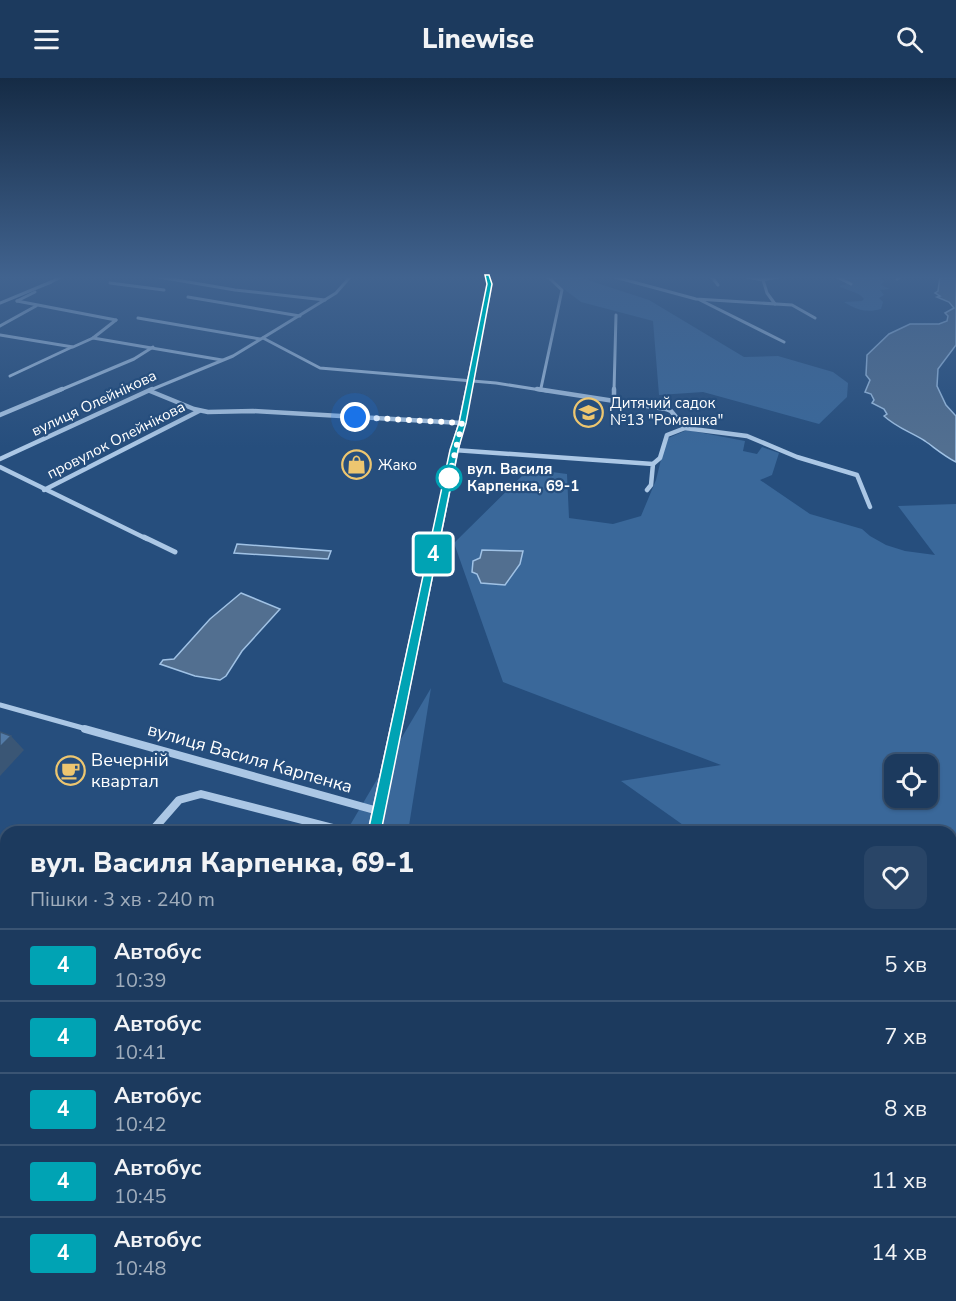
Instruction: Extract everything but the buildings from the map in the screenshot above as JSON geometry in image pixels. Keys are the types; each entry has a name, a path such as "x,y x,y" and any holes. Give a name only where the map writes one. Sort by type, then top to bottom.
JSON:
{"street":[{"path":"10,376 100,333"},
{"path":"227,333 262,339 283,346 310,365 320,368 470,380 541,388 614,400 672,411 685,428"},
{"name":"вулиця Олейнікова","path":"0,459 222,360 272,333"},
{"path":"375,826 479,333"},
{"path":"541,388 553,333"},
{"path":"614,400 616,333"},
{"path":"766,333 784,342"},
{"path":"0,335 73,347"},
{"path":"93,338 222,360"},
{"path":"0,415 134,359 153,347"},
{"path":"150,391 199,410 462,423"},
{"name":"провулок Олейнікова","path":"44,490 199,410"},
{"path":"454,450 653,464 660,458 666,435 685,428 747,436 797,457 847,470 857,475 870,507"},
{"path":"647,490 651,485 653,464"},
{"name":"провулок Олейнікова","path":"0,467 175,552"},
{"name":"вулиця Василя Карпенка","path":"0,705 379,811"},
{"path":"156,826 174,804 193,795 209,795 325,826"}],"shaded area":[{"path":"654,333 704,333 744,357 778,356 833,372 848,383 847,397 819,424 703,392 659,395"},
{"path":"956,333 956,345 938,369 937,386 946,405 956,416 956,462 889,420 884,416 887,414 884,409 872,403 874,400 871,394 865,392 870,380 866,375 867,355 889,334"},
{"path":"687,430 745,441 743,451 757,454 762,447 779,453 772,475 760,480 810,514 862,529 886,545 905,551 935,555 898,506 956,504 956,826 685,826 621,781 721,765 503,682 454,543 529,469 567,474 569,518 613,524 641,516 656,480 666,439"},
{"path":"237,544 331,551 328,559 234,553"},
{"path":"482,550 523,551 520,564 505,585 481,583 477,574 472,572 473,561 480,558"},
{"path":"241,593 280,609 242,651 226,676 220,680 195,676 160,664 163,660 174,659 210,619"},
{"path":"431,688 409,826 350,826"}],"bus line":[{"name":"4","path":"375,826 454,450 469,391 479,333"}],"place":[{"name":"Дитячий садок №13 \"Ромашка\"","path":"589,412"},
{"name":"Жако","path":"357,465"},
{"name":"вул. Василя Карпенка, 69-1","path":"449,478"},
{"name":"Вечерній квартал","path":"70,770"}],"route":[{"path":"355,417 462,423 449,478"}]}
